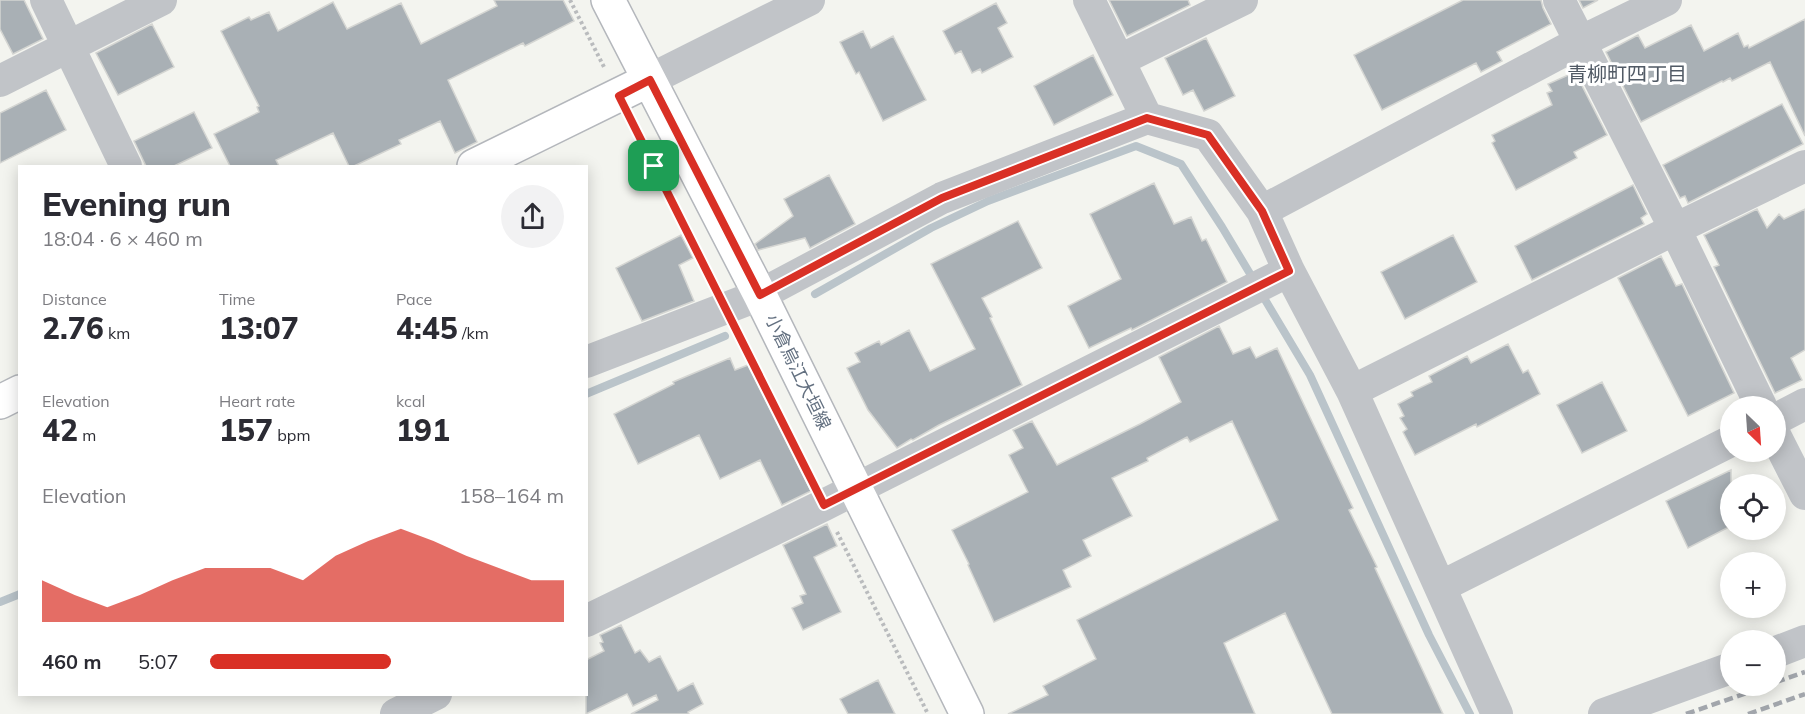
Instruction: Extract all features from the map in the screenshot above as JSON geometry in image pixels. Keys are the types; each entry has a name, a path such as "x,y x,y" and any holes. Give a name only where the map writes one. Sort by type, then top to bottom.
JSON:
{"main road":[{"name":"小倉烏江大垣線","path":"608,0 760,295 967,714"},
{"path":"476,165 650,80"},
{"path":"0,402 18,393"}],"street":[{"path":"46,0 126,165"},
{"path":"0,81 161,0"},
{"path":"650,80 809,0"},
{"path":"1089,0 1147,118"},
{"path":"1120,60 1242,0"},
{"path":"1559,0 1756,396"},
{"path":"1262,211 1580,42 1666,0"},
{"path":"588,361 760,295 942,198 1147,118 1208,135 1262,211 1269,281 1352,391 1497,714"},
{"path":"1352,391 1805,166"},
{"path":"588,620 824,505 1269,281"},
{"path":"1786,414 1805,404"},
{"path":"1440,587 1720,447"},
{"path":"1786,457 1805,494"},
{"path":"1786,648 1805,641"},
{"path":"1604,714 1720,672"},
{"path":"398,708 431,696"}],"path":[{"path":"570,0 928,714"}],"building":[{"path":"0,0 24,0 43,39 13,54 0,29"},
{"path":"494,0 563,0 574,21 525,46 523,43 448,80 477,142 455,153 440,121 399,140 401,144 356,165 349,165 333,133 276,160 278,165 230,165 214,134 259,112 257,107 259,106 221,31 249,17 251,20 269,12 278,31 333,2 347,29 401,3 421,44 497,6"},
{"path":"1109,0 1188,0 1190,5 1127,36"},
{"path":"1463,0 1541,0 1551,24 1497,52 1502,61 1481,72 1476,63 1382,110 1354,55"},
{"path":"1579,0 1598,0 1583,8"},
{"path":"996,3 1007,23 998,28 1013,57 982,73 980,69 972,73 961,51 955,54 943,31"},
{"path":"1805,19 1805,136 1770,62 1732,81 1730,78 1722,81 1641,122 1606,52 1638,35 1645,48 1691,25 1704,51 1738,33 1744,47 1748,45 1749,48"},
{"path":"152,24 174,67 118,95 96,53"},
{"path":"863,31 871,48 893,36 926,100 883,121 859,72 856,74 840,42"},
{"path":"1206,38 1235,96 1204,111 1193,90 1183,95 1165,58"},
{"path":"1093,55 1113,95 1054,125 1034,86"},
{"path":"1575,72 1607,135 1574,152 1577,158 1516,190 1492,143 1495,141 1492,135 1552,105 1547,93 1552,91 1548,84"},
{"path":"46,90 66,130 0,163 0,113"},
{"path":"1782,104 1803,144 1688,203 1685,196 1680,198 1663,165"},
{"path":"194,112 212,148 176,165 146,165 134,141"},
{"path":"829,175 855,224 810,248 805,238 758,250 755,244 793,216 784,199"},
{"path":"1154,183 1174,224 1191,217 1202,241 1206,239 1227,282 1132,330 1131,328 1089,348 1068,306 1121,279 1090,214"},
{"path":"1633,185 1647,214 1641,218 1644,224 1532,280 1515,246"},
{"path":"1757,209 1767,228 1779,214 1784,219 1805,209 1805,350 1791,358 1802,380 1775,393 1714,267 1719,265 1704,235"},
{"path":"1018,221 1042,268 982,298 1022,385 897,448 868,410 847,368 860,362 855,353 879,341 881,345 909,330 930,371 975,349 931,264"},
{"path":"681,235 693,258 679,265 694,301 642,321 616,268"},
{"path":"1453,235 1477,282 1405,319 1381,272"},
{"path":"1661,256 1676,286 1682,284 1734,393 1720,396 1720,400 1688,416 1618,278"},
{"path":"1219,326 1233,354 1250,347 1256,358 1277,348 1353,508 1349,510 1443,714 1332,714 1285,613 1224,643 1255,714 1008,714 1048,695 1043,686 1096,659 1077,620 1278,520 1232,421 1190,442 1187,437 1147,458 1148,461 1112,478 1132,516 1083,540 1091,556 1063,570 1071,587 994,622 952,530 1028,492 1009,455 1023,448 1013,430 1032,421 1057,465 1140,424 1181,402 1159,357"},
{"path":"1508,344 1523,373 1528,370 1540,394 1477,427 1476,424 1415,455 1403,432 1407,429 1400,418 1404,416 1398,404 1413,396 1411,392 1432,382 1429,376 1467,356 1471,363"},
{"path":"730,358 735,370 748,365 811,491 782,505 760,460 720,479 699,435 638,464 614,414 674,384 673,382"},
{"path":"1602,382 1627,431 1582,453 1557,405"},
{"path":"1720,475 1720,532 1688,548 1666,501"},
{"path":"827,524 837,546 814,557 841,612 803,630 792,608 803,603 800,596 806,594 783,545"},
{"path":"621,625 635,653 640,650 649,662 660,656 678,691 693,683 703,704 688,712 689,714 631,714 658,700 656,695 633,706 627,694 586,714 588,659 604,651 600,643 603,642 600,635"},
{"path":"878,680 895,714 848,714 840,699"}],"waterway":[{"path":"815,294 931,228 988,201 1136,146 1181,164 1255,282"},
{"path":"1261,293 1310,375 1429,635 1470,714"},
{"path":"588,393 725,336"},
{"path":"0,602 18,595"}],"railway":[{"path":"1786,679 1805,672"},
{"path":"1748,714 1805,694"},
{"path":"1686,714 1738,696"}],"district":[{"name":"青柳町四丁目","path":"1627,74"}],"route":[{"path":"650,80 760,295 942,198 1147,118 1208,135 1262,211 1289,271 824,505 654,166 619,96 650,80"}]}
